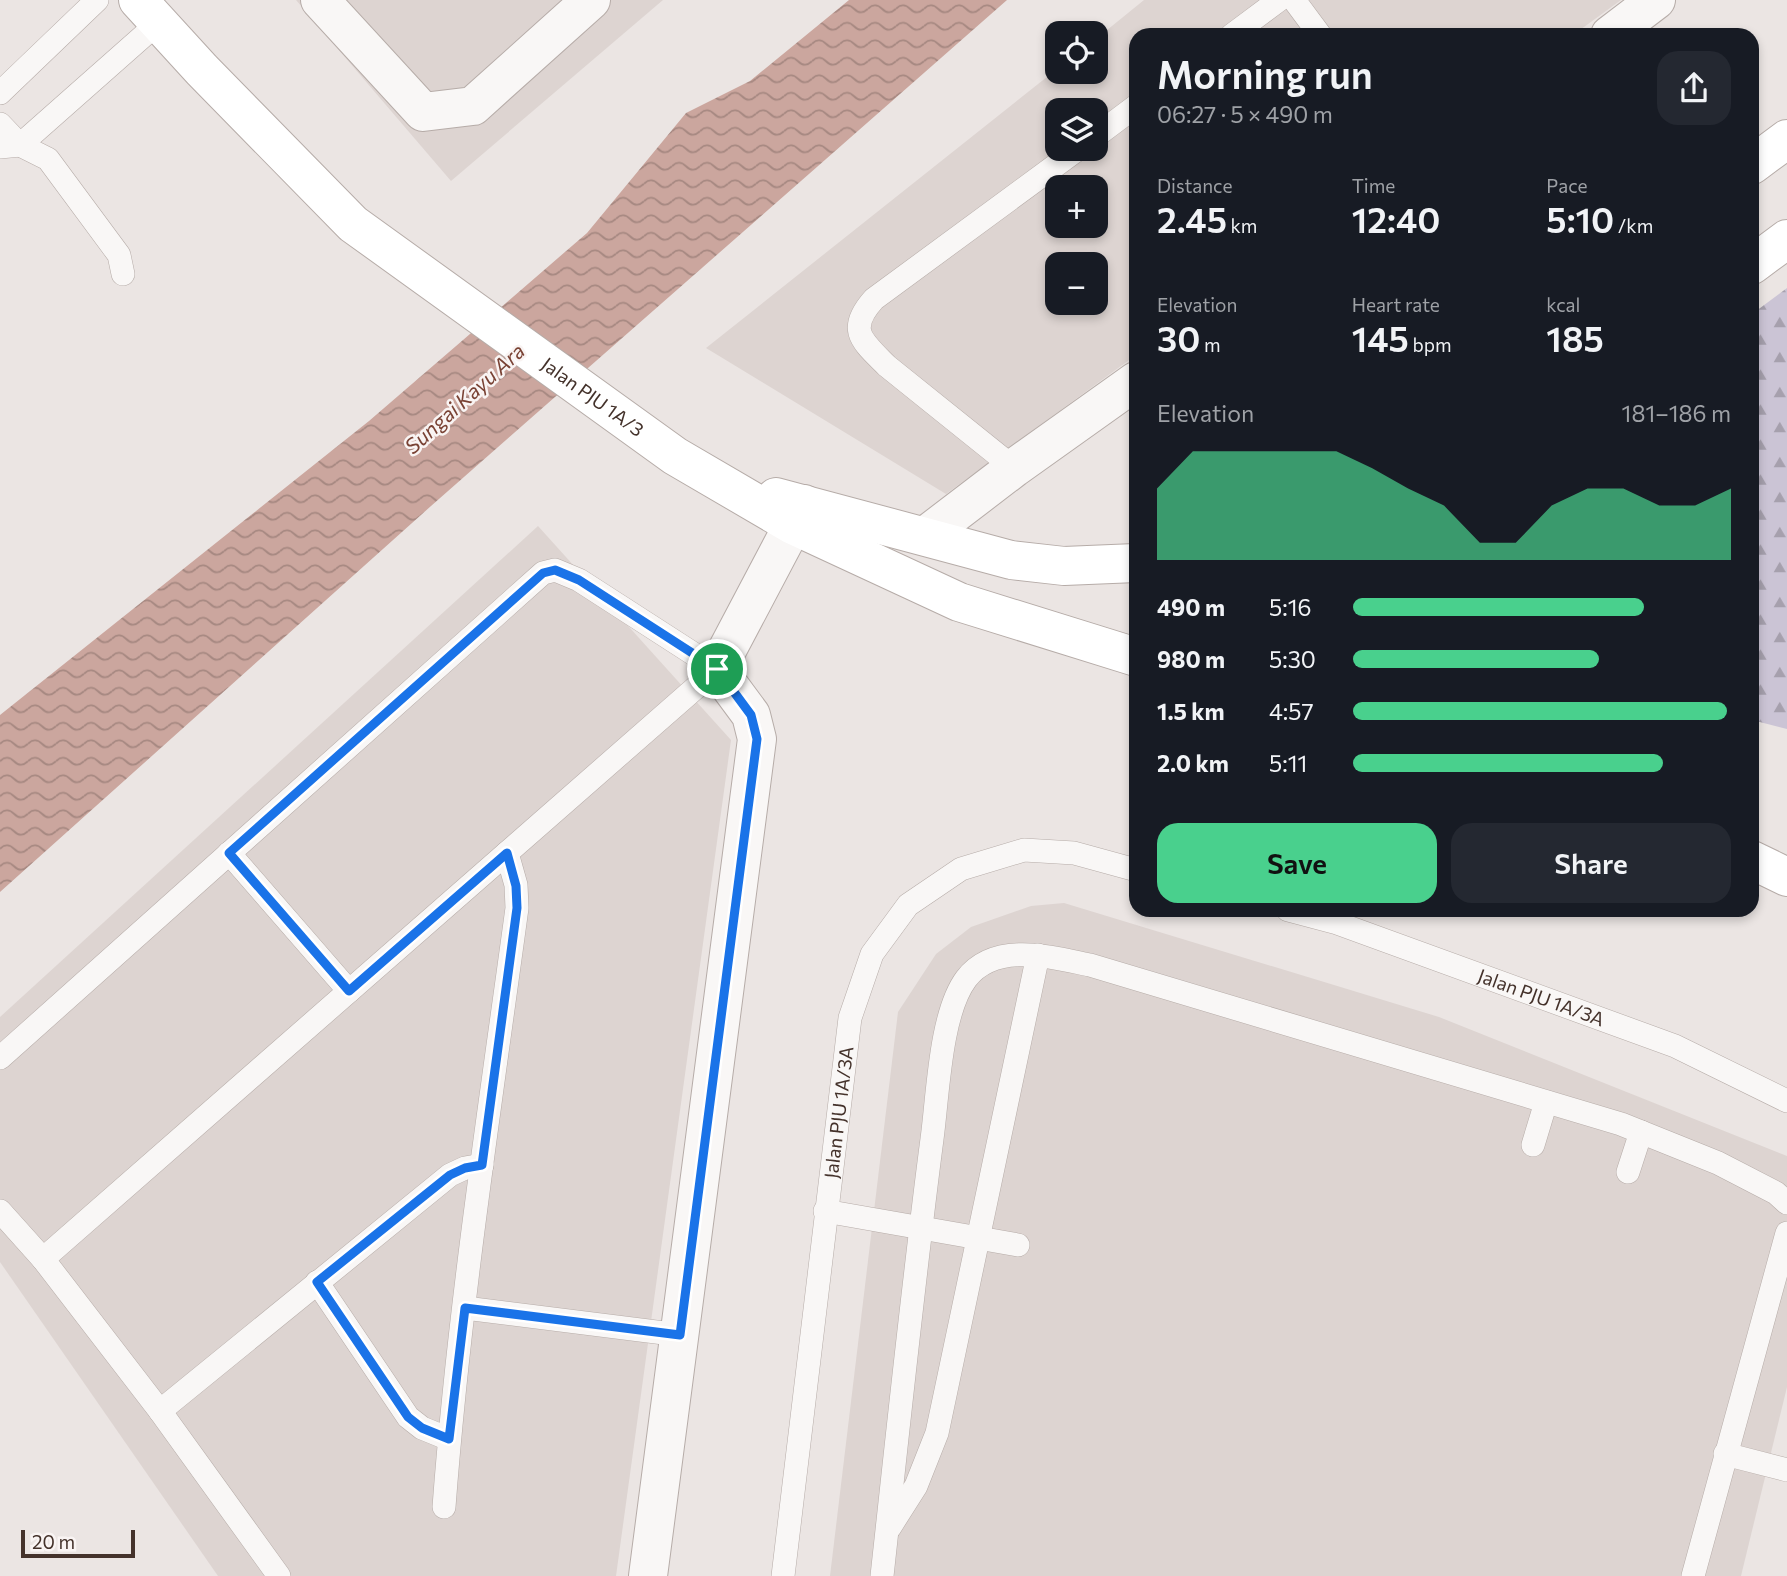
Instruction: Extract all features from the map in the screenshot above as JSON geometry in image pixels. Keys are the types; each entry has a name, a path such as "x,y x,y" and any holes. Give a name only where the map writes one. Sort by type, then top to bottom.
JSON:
{"street":[{"path":"320,0 423,112 473,106 586,2"},
{"path":"1619,28 1656,0"},
{"name":"Jalan PJU 1A/3","path":"148,12 353,223 675,456 719,482 799,515 959,601 1129,655"},
{"path":"1759,159 1787,139"},
{"path":"1759,260 1787,239"},
{"path":"925,536 1014,468 1129,387"},
{"path":"648,1576 757,739 751,715 717,669 799,515 925,536 1011,560 1064,566 1129,563"},
{"path":"1759,863 1787,877"}],"lane":[{"path":"0,93 96,0"},
{"path":"1241,28 1279,0"},
{"path":"1294,0 1315,28"},
{"path":"10,146 148,12"},
{"path":"1108,127 1129,111"},
{"path":"0,124 10,146 48,159 119,255 123,274"},
{"path":"1014,468 868,348 859,332 860,315 874,299 1062,161"},
{"path":"0,1058 543,573 555,570 579,580 717,669 43,1259"},
{"name":"Jalan PJU 1A/3A","path":"783,1576 850,1018 872,954 908,905 961,869 1024,850 1074,853 1129,868"},
{"path":"229,853 349,991"},
{"path":"444,1507 449,1439 482,1165 517,908 516,886 507,853"},
{"name":"Jalan PJU 1A/3A","path":"1314,917 1675,1046 1787,1101"},
{"path":"887,1533 916,1486 937,1433 1038,955"},
{"path":"882,1576 920,1227 948,1018 966,979 987,960 1038,955 1090,965 1546,1102 1641,1132 1718,1163 1776,1193 1787,1203"},
{"path":"1533,1145 1546,1102"},
{"path":"1628,1172 1641,1132"},
{"path":"159,1412 450,1175 465,1168 482,1165"},
{"path":"0,1211 43,1259 279,1576"},
{"path":"825,1211 1018,1245"},
{"path":"1693,1576 1787,1233"},
{"path":"317,1282 408,1417 422,1428 449,1439"},
{"path":"465,1308 680,1335"},
{"path":"1725,1454 1787,1470"}],"shaded area":[{"path":"296,0 663,0 451,181"},
{"path":"1144,0 1621,0 1583,28 1129,28 1129,360 946,494 706,348 1045,79 1045,84 1108,84 1108,29"},
{"path":"538,526 731,740 616,1576 218,1576 0,1262 0,1017"},
{"path":"1064,903 1439,1017 1787,1156 1787,1387 1741,1576 830,1576 898,1012 936,954 971,927 1031,906"}],"green space":[{"path":"1787,288 1787,729 1759,722 1759,309"}],"water":[{"name":"Sungai Kayu Ara","path":"849,0 1007,0 431,506 0,892 0,715 369,421 587,233 686,113 750,81"}],"route":[{"path":"555,570 579,580 717,669 751,715 757,739 680,1335 465,1308 449,1439 422,1428 408,1417 317,1282 450,1175 465,1168 482,1165 517,908 516,886 507,853 349,991 229,853 543,573 555,570"}]}
